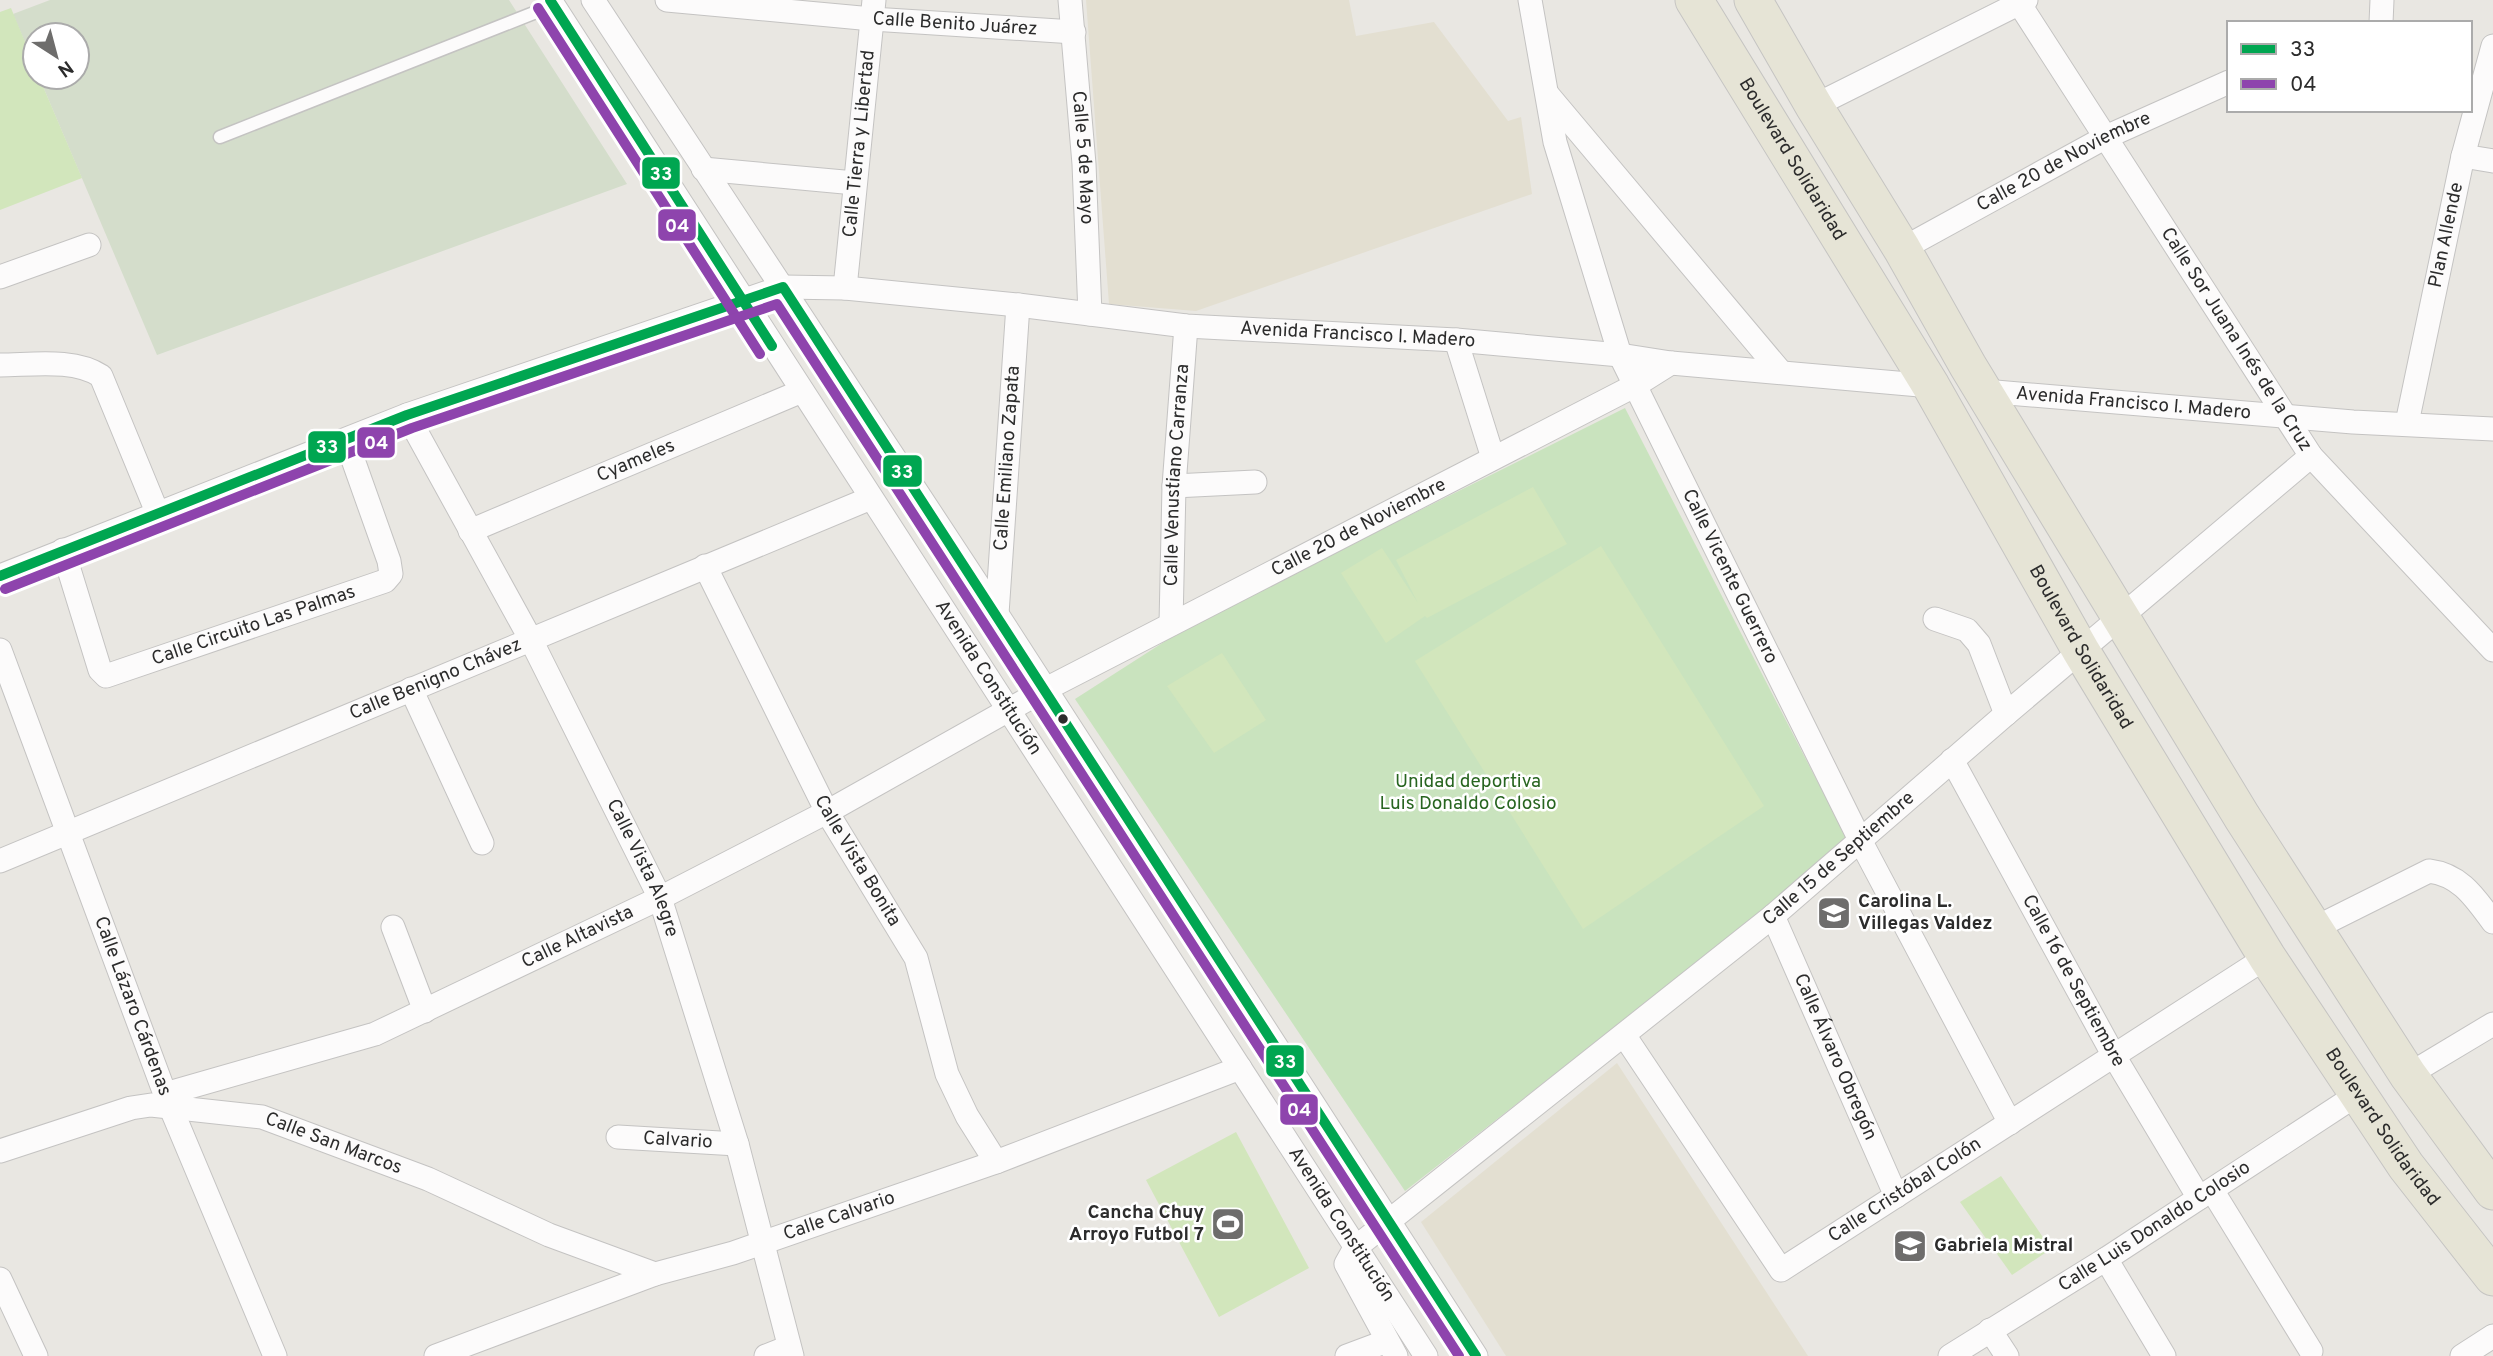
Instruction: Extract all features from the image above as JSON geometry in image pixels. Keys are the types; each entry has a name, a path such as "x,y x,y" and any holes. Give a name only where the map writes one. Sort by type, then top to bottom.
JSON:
{"main road":[{"name":"Boulevard Solidaridad","path":"1694,0 1931,387 2081,651 2267,957 2406,1166 2493,1277"},
{"path":"1753,0 1814,106 1902,248 1984,391 2313,929 2408,1075 2493,1191"}],"street":[{"path":"593,0 997,614 1476,1356"},
{"name":"Calle Benito Juárez","path":"667,0 873,10 1074,32"},
{"name":"Calle 5 de Mayo","path":"1070,0 1090,314"},
{"name":"Calle Vicente Guerrero","path":"1530,0 1555,142 1619,355 1861,842 2010,1123"},
{"path":"2381,21 2382,0"},
{"path":"1814,106 2020,1"},
{"name":"Calle Sor Juana Inés de la Cruz","path":"2020,1 2311,456 2493,650"},
{"name":"Avenida Constitución","path":"552,3 1426,1356"},
{"name":"Calle Tierra y Libertad","path":"845,288 873,10"},
{"name":"Plan Allende","path":"2407,423 2485,52"},
{"name":"Calle 20 de Noviembre","path":"1902,248 2106,136 2227,83"},
{"path":"1548,95 1780,372"},
{"path":"2463,156 2493,161"},
{"path":"703,169 855,183"},
{"path":"0,277 89,245"},
{"name":"Avenida Francisco I. Madero","path":"0,576 407,415 783,287 845,288 1018,304 1186,326 1456,340 1931,387"},
{"name":"Calle Emiliano Zapata","path":"997,614 1018,304"},
{"name":"Calle Venustiano Carranza","path":"1171,624 1174,486 1186,326"},
{"path":"1456,340 1493,458"},
{"name":"Calle 20 de Noviembre","path":"1044,690 1636,385 1671,363"},
{"path":"0,365 90,369 101,376 157,512"},
{"name":"Cyameles","path":"470,531 802,391"},
{"name":"Avenida Francisco I. Madero","path":"1984,391 2285,414 2353,422 2493,429"},
{"name":"Calle Vista Alegre","path":"407,415 531,640 660,898 737,1144 791,1351"},
{"name":"Calle Circuito Las Palmas","path":"63,550 100,670 106,676 385,581 391,574 389,561 346,440"},
{"name":"Calle 15 de Septiembre","path":"1355,1248 1773,916 1952,760 2123,618 2311,456"},
{"path":"1174,486 1255,482"},
{"name":"Calle Benigno Chávez","path":"0,860 871,498"},
{"name":"Calle Vista Bonita","path":"705,566 827,812 916,958 947,1074 967,1116 996,1162"},
{"path":"1935,619 1967,631 1979,644 2006,714"},
{"name":"Calle Lázaro Cárdenas","path":"0,650 168,1101 275,1356"},
{"path":"411,690 482,843"},
{"name":"Calle Altavista","path":"168,1101 375,1034 425,1011 660,898 827,812 1044,690"},
{"name":"Calle 16 de Septiembre","path":"1952,760 2114,1056 2311,1350"},
{"path":"2313,929 2429,871 2442,873 2465,885 2493,922"},
{"name":"Calle Álvaro Obregón","path":"1773,916 1896,1196"},
{"path":"394,927 425,1011"},
{"name":"Calle Cristóbal Colón","path":"1624,1035 1781,1270 2267,957"},
{"path":"2408,1075 2493,1024"},
{"name":"Calle Calvario","path":"436,1356 654,1274 761,1242 996,1162 1240,1068"},
{"name":"Calle Luis Donaldo Colosio","path":"1950,1356 2106,1259 2358,1094"},
{"name":"Calle San Marcos","path":"0,1151 131,1108 168,1101 262,1117 333,1141 428,1179 550,1235 654,1274"},
{"name":"Calvario","path":"618,1137 737,1144"},
{"path":"1347,1356 1391,1348 1346,1264 1355,1248"},
{"path":"2106,1259 2164,1356"},
{"path":"0,1279 36,1356"},
{"path":"1990,1330 2007,1356"},
{"path":"2462,1356 2493,1336"},
{"path":"765,1356 791,1351"}],"lane":[{"path":"220,137 552,3"}],"shaded area":[{"path":"1086,0 1349,0 1356,36 1434,22 1508,121 1521,117 1532,194 1196,311 1109,304"},
{"path":"1617,1063 1808,1356 1506,1356 1421,1222"}],"green space":[{"path":"50,0 509,0 627,184 157,355 45,91 91,91 91,21 21,21 21,33 13,14"},
{"path":"11,8 21,32 21,91 45,91 82,178 0,210 0,12"},
{"name":"Unidad deportiva Luis Donaldo Colosio","path":"1625,408 1848,841 1752,920 1405,1191 1075,699 1192,624"},
{"path":"1533,487 1567,544 1427,618 1425,616 1386,643 1341,573 1382,548 1418,603 1396,560"},
{"path":"1601,546 1764,806 1583,929 1415,661"},
{"path":"1222,653 1266,720 1214,753 1167,686"},
{"name":"Cancha Chuy Arroyo Futbol 7","path":"1236,1132 1309,1268 1219,1317 1146,1180"},
{"path":"2001,1176 2051,1249 2012,1275 1960,1202"}],"transit line":[{"name":"33","path":"550,0 772,346"},
{"name":"04","path":"538,8 760,354"},
{"name":"33","path":"0,576 407,415 783,287 1476,1356"},
{"name":"04","path":"5,589 412,428 777,304 1459,1356"}],"place":[{"name":"Carolina L. Villegas Valdez","path":"1834,913"},
{"name":"Cancha Chuy Arroyo Futbol 7","path":"1228,1224"},
{"name":"Gabriela Mistral","path":"1910,1246"}]}
